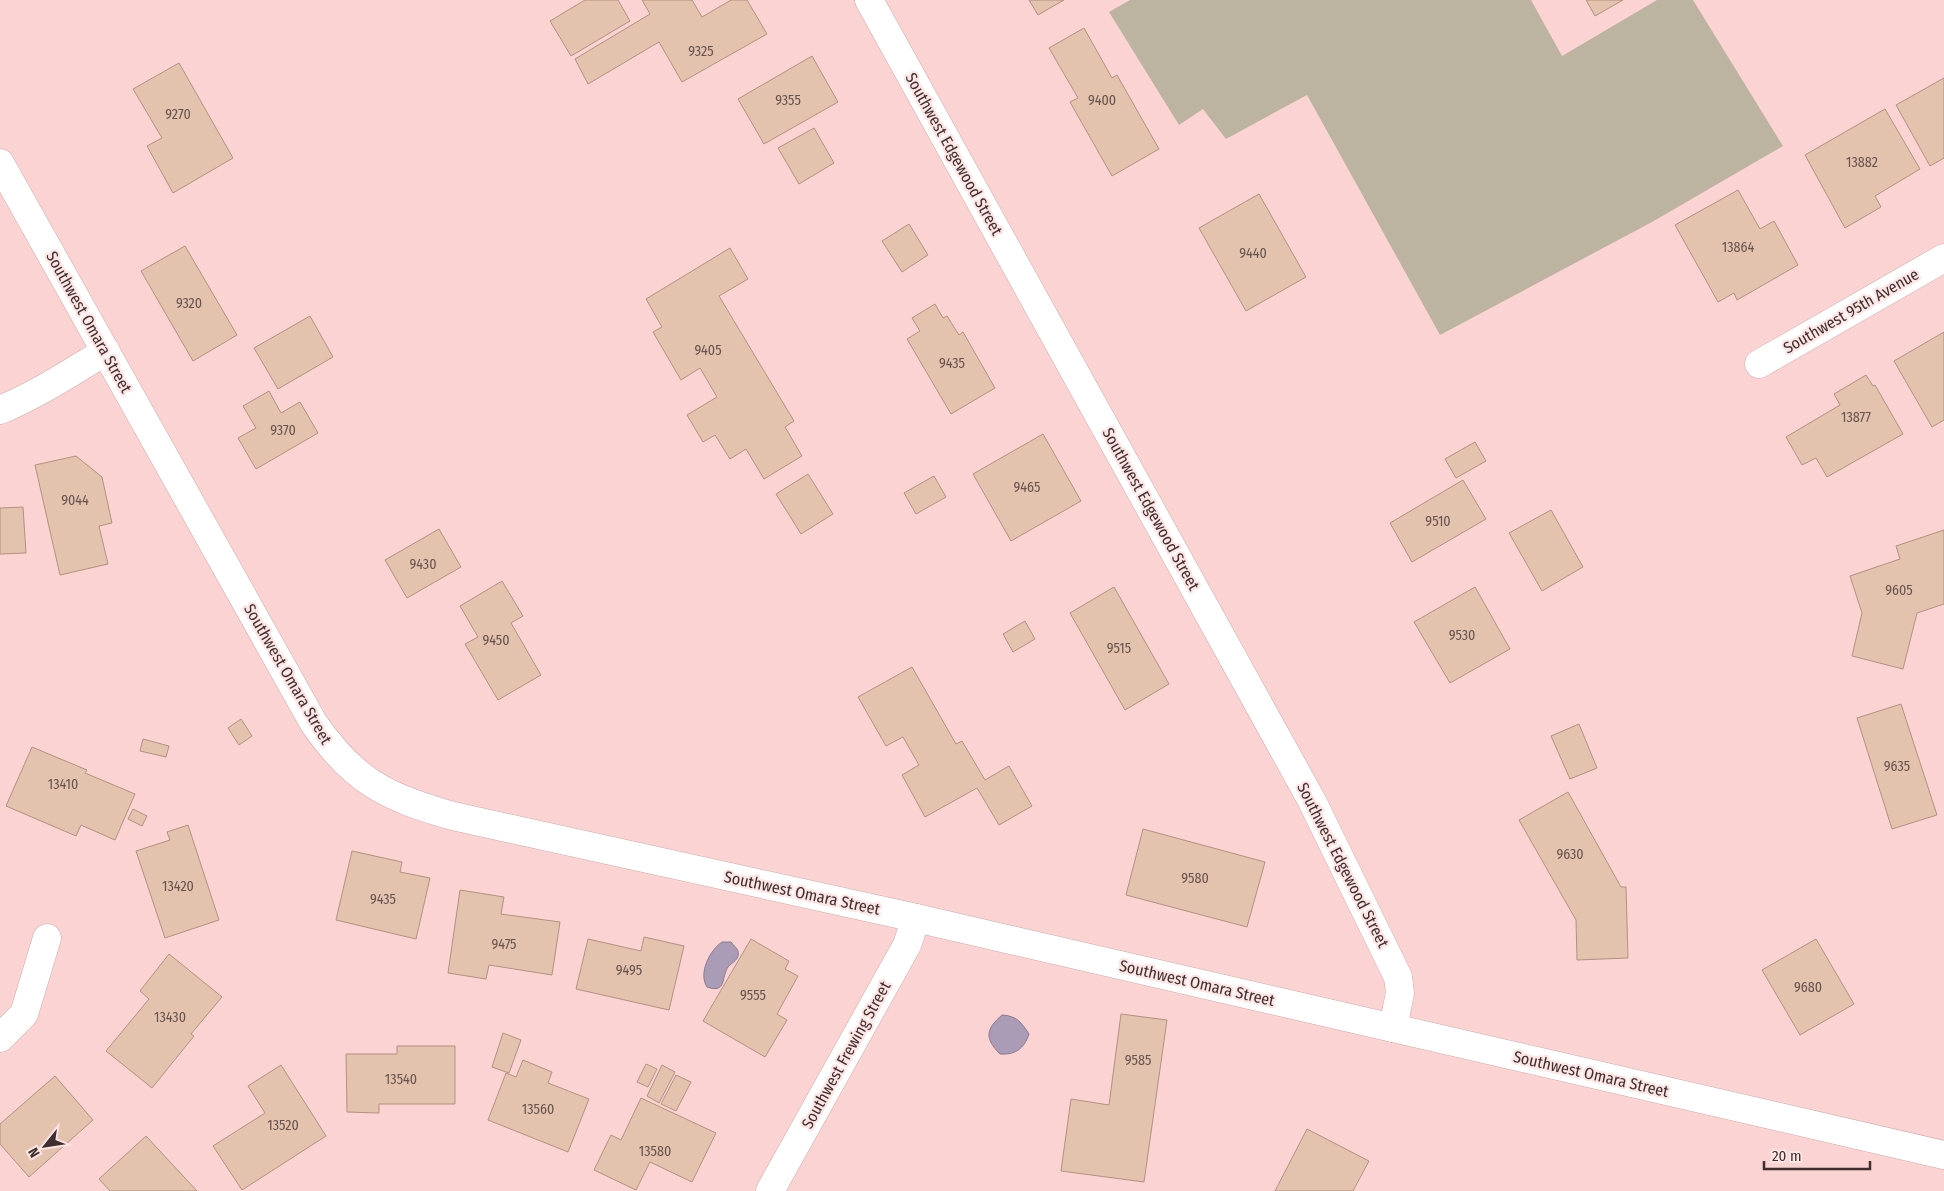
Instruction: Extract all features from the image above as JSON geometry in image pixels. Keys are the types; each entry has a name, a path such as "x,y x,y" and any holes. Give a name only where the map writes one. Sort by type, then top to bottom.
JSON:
{"street":[{"name":"Southwest Edgewood Street","path":"869,0 1312,800 1398,977 1400,993 1393,1028"},
{"name":"Southwest Omara Street","path":"0,163 313,722 326,742 359,777 378,788 415,806 453,816 916,918 1944,1154"},
{"name":"Southwest 95th Avenue","path":"1759,364 1944,258"},
{"path":"0,410 20,402 60,380 106,351"},
{"name":"Southwest Frewing Street","path":"770,1191 907,945 916,918"},
{"path":"0,1038 24,1014 47,938"}],"shaded area":[{"path":"1130,0 1531,0 1562,56 1657,0 1693,0 1783,146 1652,222 1440,335 1307,95 1226,139 1203,109 1179,125 1109,12"},
{"path":"722,942 731,942 737,950 738,957 728,967 721,986 713,989 707,987 704,975 705,969 713,950"},
{"path":"1002,1015 1018,1020 1029,1034 1022,1047 1018,1050 1000,1054 991,1043 989,1034 990,1029"}],"building":[{"path":"585,0 618,0 630,21 571,56 550,21"},
{"path":"642,0 692,0 702,17 731,0 747,0 767,34 682,82 659,42 588,84 575,59 650,14"},
{"path":"1029,0 1064,0 1038,15"},
{"path":"1586,0 1623,0 1595,16"},
{"path":"1084,28 1112,78 1117,75 1159,149 1112,176 1070,102 1078,98 1049,48"},
{"path":"812,56 838,102 764,144 738,99"},
{"path":"179,63 233,158 173,193 147,146 162,138 133,89"},
{"path":"1944,78 1944,158 1930,166 1896,105"},
{"path":"1885,109 1920,169 1875,196 1881,207 1845,228 1805,155"},
{"path":"814,128 834,163 799,184 778,148"},
{"path":"1738,190 1760,229 1774,221 1798,265 1737,300 1734,293 1718,302 1675,225"},
{"path":"1259,194 1306,277 1246,311 1199,228"},
{"path":"909,224 928,255 902,272 882,241"},
{"path":"185,246 237,335 193,361 141,271"},
{"path":"730,248 748,279 719,296 794,421 785,427 802,456 764,479 746,449 730,459 715,435 703,442 687,415 717,397 700,368 681,380 653,332 662,327 646,299"},
{"path":"935,304 943,318 947,316 959,335 963,332 995,388 951,414 907,339 920,331 912,318"},
{"path":"310,316 333,357 278,389 254,348"},
{"path":"1944,332 1944,420 1932,427 1894,361"},
{"path":"1866,375 1873,386 1875,385 1903,434 1827,477 1816,458 1802,465 1786,437 1840,405 1834,394"},
{"path":"269,391 281,413 300,402 318,433 256,469 238,438 256,428 243,406"},
{"path":"1043,434 1081,501 1011,541 973,474"},
{"path":"1475,442 1486,461 1456,478 1445,459"},
{"path":"76,456 102,477 112,523 99,526 108,564 60,575 35,465"},
{"path":"808,474 833,514 801,534 776,494"},
{"path":"934,476 946,497 916,514 904,493"},
{"path":"1463,480 1486,519 1412,562 1390,523"},
{"path":"23,507 26,553 0,554 0,508"},
{"path":"1551,510 1583,567 1542,591 1509,533"},
{"path":"439,529 461,567 407,598 385,560"},
{"path":"1944,530 1944,604 1917,613 1903,669 1852,656 1862,613 1850,576 1900,559 1896,546"},
{"path":"502,581 523,616 511,623 541,675 498,700 465,644 478,637 460,606"},
{"path":"1114,587 1169,684 1125,710 1070,613"},
{"path":"1475,587 1510,649 1450,683 1414,622"},
{"path":"1025,621 1035,639 1013,652 1003,634"},
{"path":"912,667 956,744 962,741 985,780 1009,766 1032,806 999,825 977,788 925,817 902,775 919,765 903,737 886,746 858,697"},
{"path":"1901,704 1937,815 1892,829 1857,718"},
{"path":"241,719 252,736 239,745 228,728"},
{"path":"1579,724 1597,768 1570,779 1551,736"},
{"path":"143,739 169,746 166,757 140,751"},
{"path":"32,747 87,770 85,773 135,794 115,840 81,825 76,836 6,806"},
{"path":"1568,792 1621,887 1626,887 1628,958 1577,960 1576,920 1519,820"},
{"path":"133,809 147,816 142,826 128,819"},
{"path":"188,825 219,920 165,938 136,851 170,840 167,832"},
{"path":"1143,829 1265,862 1247,927 1126,895"},
{"path":"352,851 402,862 400,872 430,878 416,939 336,920"},
{"path":"460,890 504,897 501,914 560,922 552,975 489,965 486,979 448,973"},
{"path":"644,937 684,946 669,1010 576,989 588,939 641,951"},
{"path":"751,939 789,961 785,969 798,976 777,1014 787,1020 765,1057 703,1021"},
{"path":"1816,939 1854,1004 1800,1035 1762,970"},
{"path":"169,954 222,997 191,1034 194,1036 152,1088 106,1051 149,999 140,991"},
{"path":"1121,1014 1167,1020 1144,1182 1061,1171 1071,1099 1109,1105"},
{"path":"503,1033 521,1040 509,1073 492,1067"},
{"path":"397,1046 455,1046 455,1104 379,1104 379,1113 347,1112 346,1054 397,1054"},
{"path":"523,1060 552,1072 548,1083 589,1099 568,1152 488,1120 506,1073 516,1077"},
{"path":"646,1064 657,1069 648,1087 637,1082"},
{"path":"281,1065 326,1136 242,1190 213,1146 265,1113 248,1086"},
{"path":"662,1065 675,1072 659,1103 647,1096"},
{"path":"676,1075 691,1082 676,1111 661,1104"},
{"path":"55,1076 93,1120 29,1177 0,1144 0,1124"},
{"path":"641,1098 716,1133 692,1182 650,1162 636,1190 594,1170 611,1135 621,1140"},
{"path":"1307,1129 1369,1161 1353,1191 1275,1191"},
{"path":"146,1136 197,1191 110,1191 99,1179"}]}
